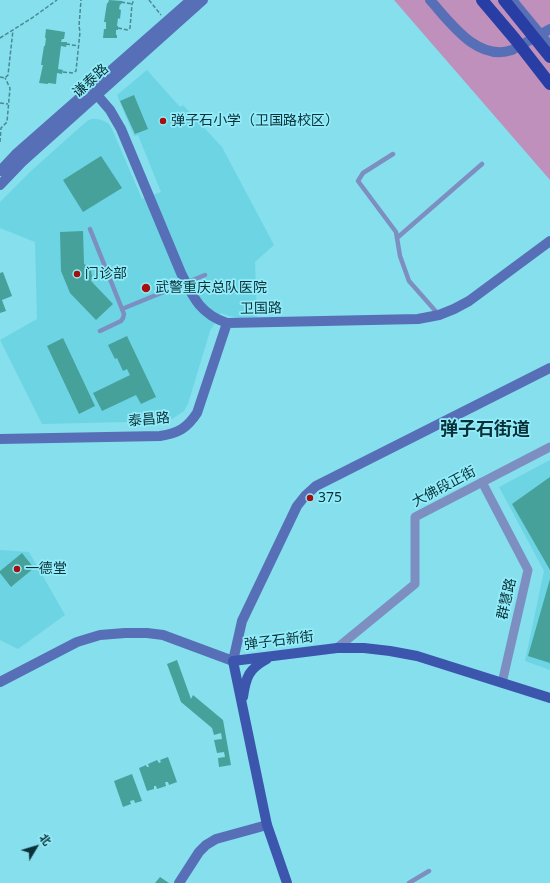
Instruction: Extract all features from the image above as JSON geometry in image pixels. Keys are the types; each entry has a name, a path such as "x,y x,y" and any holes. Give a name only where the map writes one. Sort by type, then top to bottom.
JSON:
{"highway":[{"path":"482,0 550,84"},
{"path":"504,0 550,57"}],"main road":[{"name":"弹子石新街","path":"287,883 267,825 233,661 337,648 364,648 390,651 417,656 550,698"},
{"path":"242,704 244,687 249,675 257,665 271,656"}],"street":[{"name":"谦泰路","path":"0,185 94,91 191,0"},
{"name":"谦泰路","path":"0,171 17,153 203,0"},
{"path":"430,0 455,29 466,39 488,51 499,52 512,50 550,29"},
{"path":"476,0 550,90"},
{"path":"512,0 550,46"},
{"name":"卫国路","path":"94,91 110,110 121,129 190,292 198,304 216,320 227,323 418,319 439,315 469,301 550,241"},
{"name":"泰昌路","path":"0,439 160,436 170,434 186,427 197,413 227,323"},
{"path":"0,682 77,642 100,635 147,633 164,635 233,661 242,621 297,506 305,496 316,486 550,368"},
{"name":"大佛段正街","path":"337,648 415,584 414,517 550,447"},
{"name":"群慧路","path":"482,482 528,570 502,683"},
{"path":"179,883 199,852 206,845 216,839 267,825"}],"lane":[{"path":"393,154 363,173 358,181 396,232 400,256 409,281 439,315"},
{"path":"397,238 482,164"},
{"path":"90,229 124,314 121,321 100,331"},
{"path":"122,310 206,275"},
{"path":"409,883 429,871"}],"path":[{"path":"0,38 57,0"},
{"path":"63,72 73,73 76,71 80,32 81,0"},
{"path":"118,28 128,30 130,28 132,4 134,0"},
{"path":"148,0 161,16"},
{"path":"121,2 132,4"},
{"path":"4,78 8,75 12,30"},
{"path":"66,44 79,46"},
{"path":"0,77 4,78 10,88 7,122 1,128 0,142"},
{"path":"0,103 9,104"}],"shaded area":[{"path":"394,0 550,0 550,180"},
{"name":"武警重庆总队医院","path":"147,70 180,107 183,105 222,147 274,245 255,262 257,317 238,318 221,313 210,331 188,404 184,411 172,419 166,421 42,424 0,340 37,319 35,242 0,228 0,202 32,170 91,119 98,119 109,124 142,199 161,192 138,135 134,136 117,95"},
{"path":"550,460 550,670 525,661 544,571 499,487"},
{"path":"0,550 29,552 65,615 18,649 0,640"}],"building":[{"path":"109,0 122,1 119,9 121,10 120,19 118,18 118,30 116,30 117,38 103,38 104,29 106,29 106,22 104,22 107,3"},
{"path":"46,29 65,32 64,39 62,39 61,42 67,42 66,47 61,46 58,69 63,70 62,74 57,73 56,84 39,83 43,65 41,65 45,46"},
{"path":"134,95 148,129 135,134 120,101"},
{"path":"101,156 122,188 83,212 63,180"},
{"name":"门诊部","path":"83,231 84,264 89,267 91,271 91,281 113,304 96,320 70,293 61,271 60,232"},
{"path":"3,272 12,296 2,300 6,311 0,313 0,273"},
{"path":"127,336 156,397 141,404 136,395 102,411 93,393 130,375 127,369 123,371 117,358 115,359 108,345"},
{"path":"63,338 95,406 79,414 47,346"},
{"path":"550,477 550,570 512,504"},
{"name":"一德堂","path":"22,553 34,568 11,587 0,571"},
{"path":"550,579 550,663 528,656"},
{"path":"177,660 191,699 193,695 223,720 231,765 219,767 218,758 225,757 224,752 217,753 214,740 222,739 221,733 214,735 212,728 181,702 167,664"},
{"path":"168,757 177,782 169,785 168,782 165,782 166,786 157,789 156,786 154,786 154,789 147,791 139,768 146,765 149,767 148,764 157,760 159,763 161,762 160,760"},
{"path":"132,774 142,801 135,803 134,800 130,801 131,804 123,807 114,781"},
{"path":"160,877 169,883 155,883"}],"railway":[{"path":"486,0 513,31"}],"place":[{"name":"弹子石小学（卫国路校区）","path":"163,121"},
{"name":"门诊部","path":"77,274"},
{"name":"武警重庆总队医院","path":"146,288"},
{"name":"375","path":"310,498"},
{"name":"一德堂","path":"17,569"}],"district":[{"name":"弹子石街道","path":"485,430"}]}
